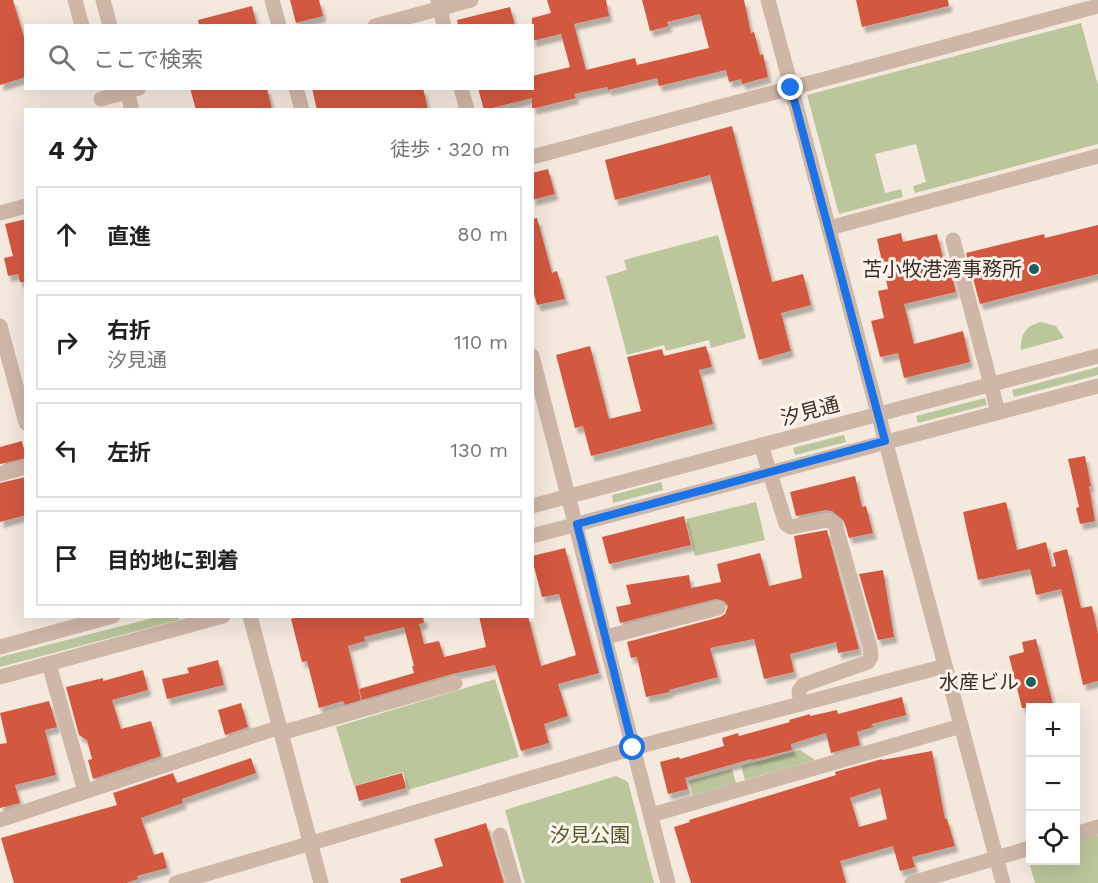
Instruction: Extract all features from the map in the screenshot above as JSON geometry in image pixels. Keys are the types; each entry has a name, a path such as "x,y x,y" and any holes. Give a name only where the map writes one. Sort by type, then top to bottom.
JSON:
{"street":[{"path":"75,0 81,24"},
{"path":"103,0 109,24"},
{"path":"272,0 278,24"},
{"path":"381,24 439,4 471,0"},
{"path":"768,0 1003,883"},
{"path":"439,4 444,24"},
{"path":"534,156 1098,6"},
{"path":"101,99 131,90 132,108"},
{"path":"297,90 301,108"},
{"path":"462,90 466,108"},
{"path":"829,228 1098,156"},
{"path":"0,213 24,207"},
{"path":"953,240 998,412"},
{"path":"0,326 24,416"},
{"name":"汐見通","path":"534,505 1098,356"},
{"path":"534,363 668,883"},
{"path":"534,535 1098,386"},
{"path":"760,445 786,524 791,527 828,520 835,525 870,647 871,657 868,662 802,684 799,691 801,704"},
{"path":"0,474 24,468"},
{"path":"606,638 718,609"},
{"path":"0,647 106,618"},
{"path":"0,677 216,618"},
{"path":"251,618 321,883"},
{"path":"49,664 86,791"},
{"path":"176,883 633,748 945,666"},
{"path":"0,820 280,730 455,682"},
{"path":"651,815 961,726"},
{"path":"1080,833 1098,827"},
{"path":"500,835 514,883"},
{"path":"912,883 1026,849"}],"green space":[{"path":"1081,23 1098,85 1098,144 915,193 913,186 926,182 916,144 875,154 885,193 901,189 903,197 839,214 807,95"},
{"path":"718,235 746,338 711,348 709,340 666,351 664,345 627,355 606,276 627,270 624,260"},
{"path":"1041,322 1056,326 1064,338 1021,350 1025,332 1031,326"},
{"path":"1098,367 1098,375 1014,397 1012,390"},
{"path":"985,398 987,405 918,423 916,416"},
{"path":"844,435 846,442 795,455 793,448"},
{"path":"661,482 663,490 613,503 612,495"},
{"path":"756,502 765,540 695,556 686,519"},
{"path":"153,618 179,618 179,620 0,667 0,657"},
{"path":"495,679 519,757 408,790 403,772 354,786 336,727"},
{"path":"800,750 815,760 745,780 741,766"},
{"path":"732,769 736,783 693,795 689,781"},
{"name":"汐見公園","path":"616,776 628,782 654,883 525,883 505,810"},
{"path":"1098,835 1098,883 1035,883 1031,865 1080,865 1080,840"}],"building":[{"path":"0,0 13,0 24,37 24,78 0,85"},
{"path":"290,0 319,0 323,16 296,23"},
{"path":"547,0 606,0 609,16 574,24 586,70 635,58 637,65 709,48 700,14 667,22 669,26 650,31 642,0 744,0 751,33 754,32 760,55 763,54 768,77 742,84 741,79 729,82 726,70 659,86 657,78 608,90 607,87 574,94 576,98 534,108 532,108 532,98 483,108 479,90 534,90 534,76 570,67 561,34 534,41 532,18 551,13"},
{"path":"856,0 948,0 949,6 862,27"},
{"path":"252,6 256,24 199,24 198,20"},
{"path":"510,7 514,24 458,24 457,20"},
{"path":"191,90 267,90 272,108 195,108"},
{"path":"312,90 423,90 428,108 317,108"},
{"path":"732,126 772,282 803,274 811,305 781,313 791,351 759,360 710,175 615,200 605,160"},
{"path":"548,169 555,194 534,199 534,172"},
{"path":"537,218 552,273 557,271 565,299 537,305 534,294 534,219"},
{"path":"24,219 24,282 20,282 18,274 8,276 4,258 13,256 5,224"},
{"name":"苫小牧港湾事務所","path":"1098,225 1098,274 980,304 966,253 1044,234 1045,238"},
{"path":"901,233 903,242 937,234 943,258 947,257 956,292 904,304 914,344 963,331 970,362 904,378 898,353 880,357 871,321 884,318 878,291 888,289 877,239"},
{"path":"590,346 609,419 641,411 627,357 662,349 664,356 706,346 712,367 699,370 713,424 591,456 583,426 575,428 556,355"},
{"path":"22,441 24,458 0,464 0,447"},
{"path":"1085,456 1095,521 1080,524 1076,508 1079,507 1068,459"},
{"path":"855,476 862,507 866,506 873,533 849,538 844,521 832,511 826,510 796,516 790,492"},
{"path":"24,477 24,516 0,522 0,483"},
{"path":"1006,502 1017,550 1046,542 1052,567 1056,566 1053,553 1067,549 1081,608 1092,606 1098,634 1098,681 1083,685 1061,589 1036,595 1030,569 978,580 963,512"},
{"path":"684,516 691,545 609,564 602,537"},
{"path":"827,530 859,649 838,653 836,642 790,654 794,672 764,679 754,639 710,648 718,677 646,697 637,657 631,658 627,642 720,617 725,614 728,606 724,601 716,599 620,623 616,607 631,604 626,585 689,575 691,588 721,582 717,564 760,553 769,586 802,578 794,536"},
{"path":"565,548 599,673 558,684 568,716 544,724 549,743 521,751 495,665 452,674 362,700 359,689 414,673 404,627 364,637 365,641 348,646 361,700 345,705 343,701 319,708 307,661 302,662 291,619 294,618 423,618 424,623 419,624 424,644 439,641 444,657 486,647 479,618 529,618 541,666 576,655 559,594 542,597 534,567 534,556"},
{"path":"883,570 894,637 878,640 859,574"},
{"name":"水産ビル","path":"1036,639 1053,703 1026,703 1026,708 1022,708 1009,656 1024,652 1022,642"},
{"path":"218,660 224,685 167,699 162,679 189,673 187,668"},
{"path":"143,670 148,690 112,700 121,729 151,721 161,756 93,779 88,760 92,759 87,740 79,735 66,687 103,678 103,681"},
{"path":"902,697 906,715 872,724 873,727 857,732 860,745 831,753 826,733 791,744 792,750 685,778 688,789 668,794 660,762 679,757 680,759 724,746 722,738 738,733 739,736 810,714 810,716 837,710 838,714"},
{"path":"49,701 57,727 45,730 56,775 15,785 20,803 0,808 0,744 7,743 0,713"},
{"path":"241,703 248,727 225,735 218,710"},
{"path":"932,751 945,819 947,819 955,846 912,857 915,867 900,871 893,846 840,861 846,883 691,883 674,827 690,822 689,820 836,775 835,772","holes":["880,788 887,819 859,827 850,798"]},
{"path":"251,758 256,773 182,799 183,803 141,818 154,855 163,852 167,868 137,876 138,879 126,883 14,883 1,838 117,805 113,793 173,773 177,783"},
{"path":"402,773 406,788 359,801 355,786"},
{"path":"486,823 504,883 401,883 400,879 443,866 434,839"}],"place":[{"name":"苫小牧港湾事務所","path":"1034,269"},
{"name":"水産ビル","path":"1031,682"}],"route":[{"path":"633,748 577,524 885,441 791,88"}]}
